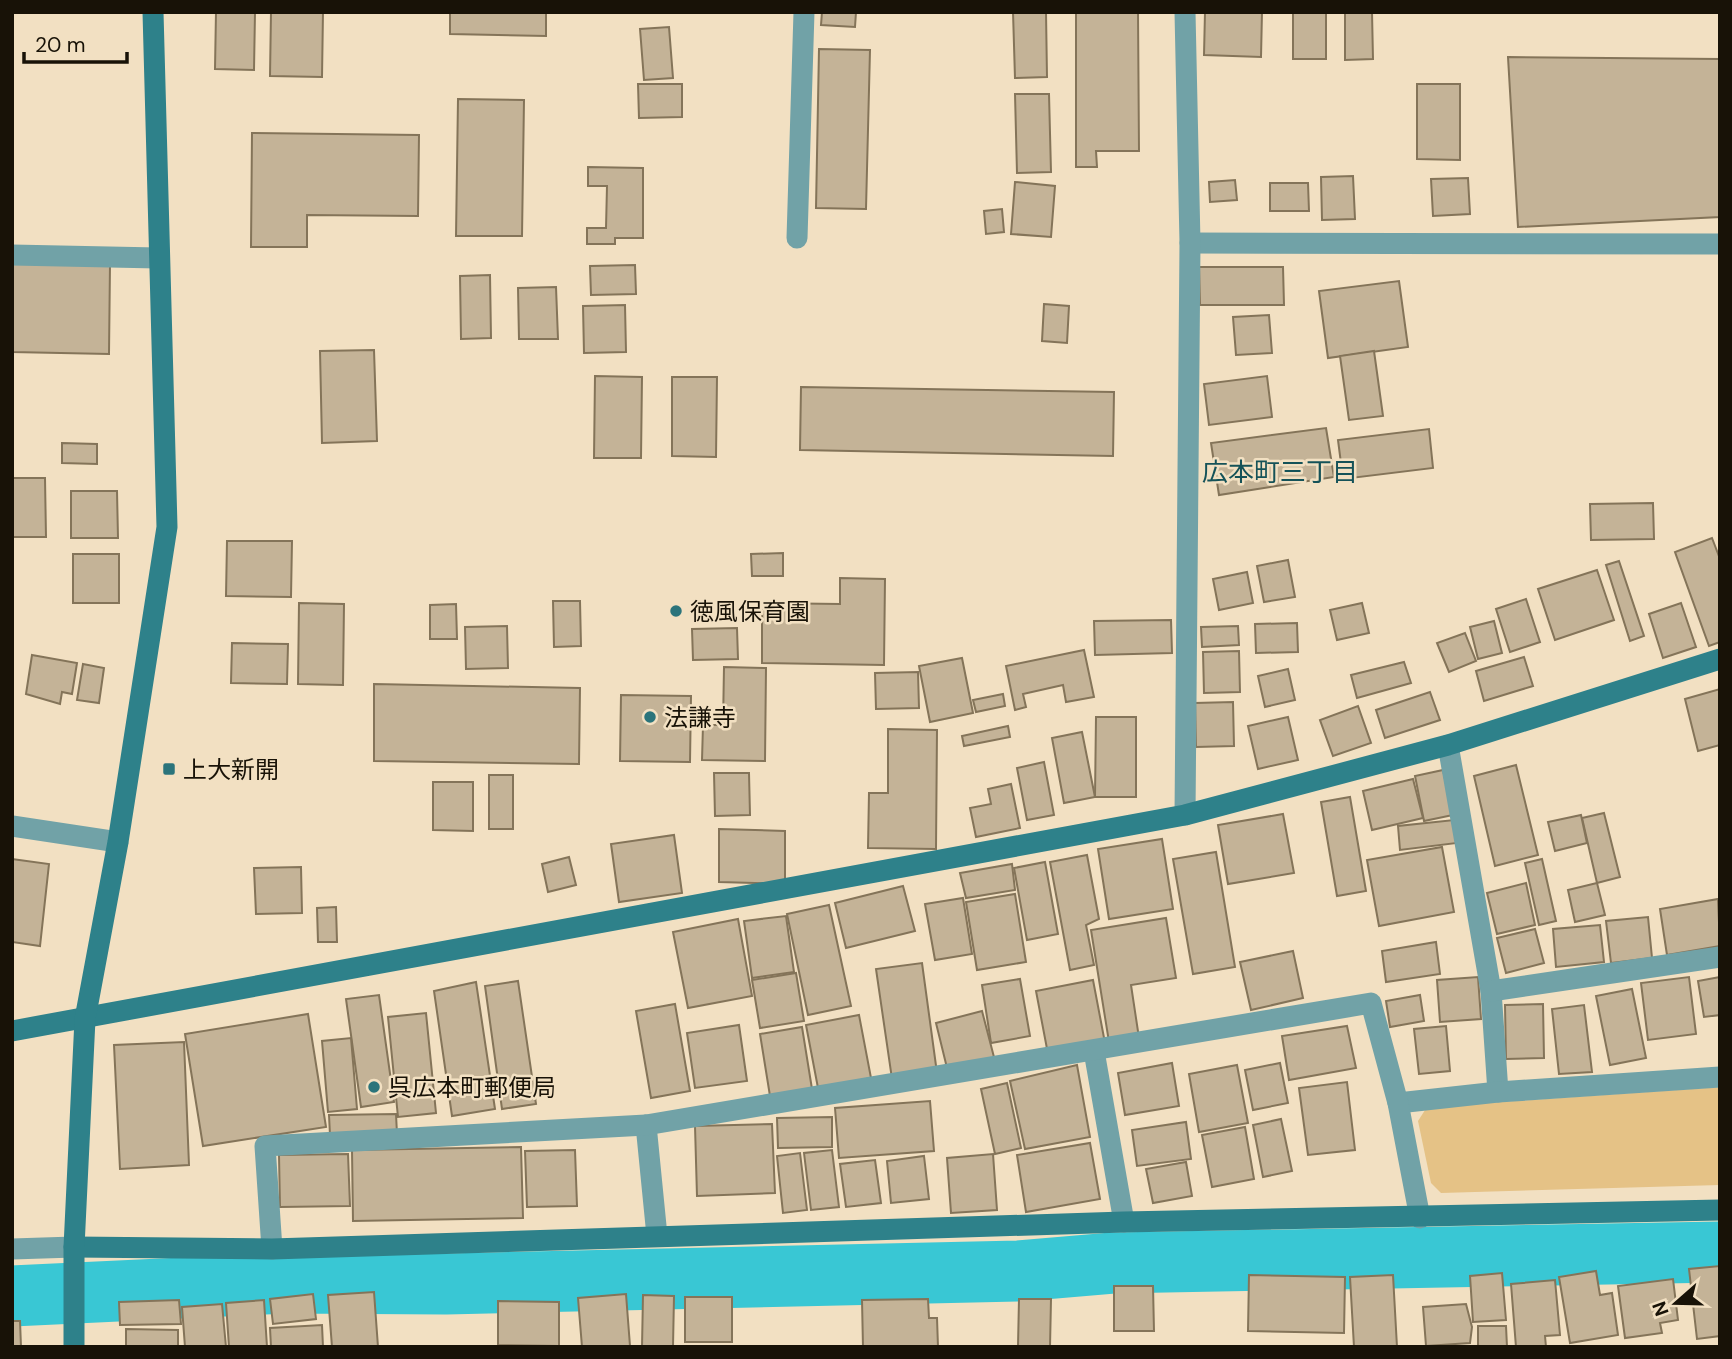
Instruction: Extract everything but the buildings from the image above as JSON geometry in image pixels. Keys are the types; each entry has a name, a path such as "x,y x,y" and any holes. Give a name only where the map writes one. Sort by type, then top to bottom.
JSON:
{"street":[{"path":"74,1347 74,1247 85,1020 118,842 167,527 153,12"},
{"path":"797,239 804,12"},
{"path":"1185,12 1190,243 1185,815"},
{"path":"1190,243 1720,244"},
{"path":"12,255 158,258"},
{"path":"12,1031 85,1020 617,918 1185,815 1448,745 1720,659"},
{"path":"1448,745 1491,991 1498,1092"},
{"path":"12,826 118,842"},
{"path":"1491,991 1720,957"},
{"path":"272,1249 265,1146 646,1125 1371,1003 1398,1103 1420,1218"},
{"path":"1094,1051 1124,1222"},
{"path":"1398,1103 1498,1092 1720,1077"},
{"path":"646,1125 657,1237"},
{"path":"12,1249 272,1249 1124,1222 1720,1210"}],"shaded area":[{"path":"1720,1087 1720,1185 1441,1193 1431,1183 1418,1121 1427,1107"}],"waterway":[{"path":"12,1296 287,1283 446,1284 1019,1271 1113,1263 1720,1252"}],"place":[{"name":"徳風保育園","path":"676,611"},
{"name":"法謙寺","path":"650,717"},
{"name":"上大新開","path":"169,769"},
{"name":"呉広本町郵便局","path":"374,1087"}],"district":[{"name":"広本町三丁目","path":"1280,472"}]}
